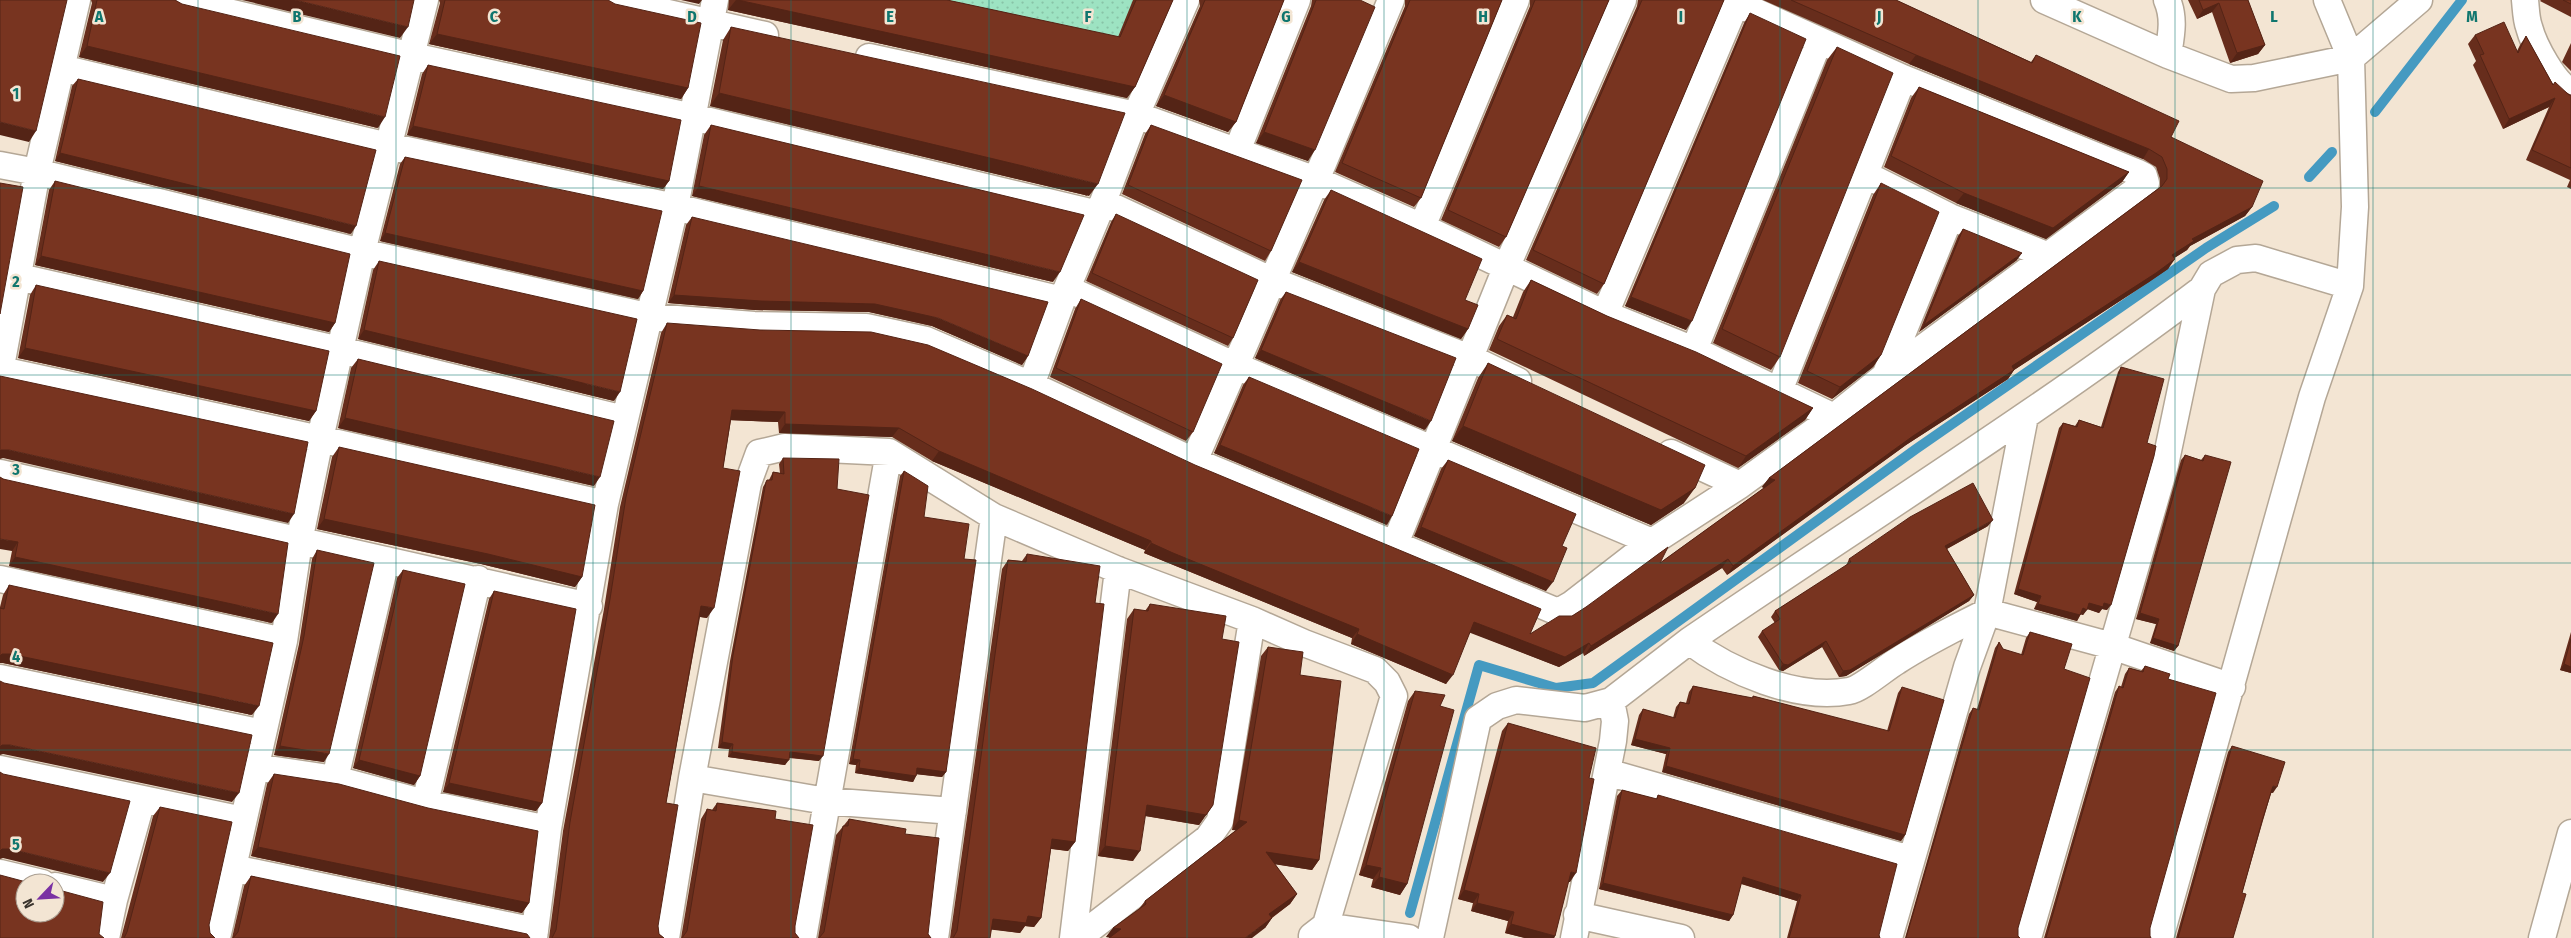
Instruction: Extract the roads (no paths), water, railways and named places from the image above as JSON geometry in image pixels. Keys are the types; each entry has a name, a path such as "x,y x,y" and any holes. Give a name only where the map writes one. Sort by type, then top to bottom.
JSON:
{"street":[{"path":"77,0 37,172 0,371 320,439 605,504"},
{"path":"178,0 412,56 1101,208 1271,280 1470,358 1542,392"},
{"path":"216,938 284,641 299,542 320,439 362,252 425,0"},
{"path":"611,0 712,12 787,40"},
{"path":"1031,385 1136,115 1186,0"},
{"path":"1237,151 1296,0"},
{"path":"1194,461 1316,180 1391,0"},
{"path":"1422,227 1516,0"},
{"path":"1395,544 1506,268 1623,0"},
{"path":"2044,0 2168,55 2231,79 2254,78 2351,58 2419,0"},
{"path":"2167,0 2172,10 2168,55"},
{"path":"2160,938 2312,397 2350,286 2355,207 2351,58 2327,0"},
{"path":"2525,0 2528,26 2538,51 2564,88 2571,92"},
{"path":"0,165 37,172 362,252 651,317 754,325 866,327 926,340 1031,385 1194,461 1558,612 1572,604 1652,542 1740,485 1885,376 2141,189 2146,183 2144,176 1904,78 1733,2 1605,314"},
{"path":"233,868 534,934 548,829 589,606 605,504 624,419 651,317 675,207 712,12"},
{"path":"1694,350 1819,41"},
{"path":"845,52 1136,115 1316,180 1422,227 1605,314 1694,350 1779,392 1834,416"},
{"path":"61,68 388,146 675,207 1065,294 1652,542"},
{"path":"1779,392 1864,174 1904,78"},
{"path":"1864,174 1950,217 2049,256"},
{"path":"1885,376 1950,217"},
{"path":"2028,938 2165,465 2202,289 2211,274 2237,260 2256,258 2350,286"},
{"path":"18,277 340,350 624,419"},
{"path":"1430,938 1478,719 1497,706 1516,700 1585,708 1611,701 1689,641 1840,538 2025,416 2202,289"},
{"path":"1889,938 1910,859 1968,667 1987,612 2025,416"},
{"path":"1650,443 1740,485"},
{"path":"666,938 692,778 748,483 758,452 785,447 889,452 994,517 1118,570 1252,620 1304,643 1375,670 1387,682 1394,696 1319,934 1409,938"},
{"path":"803,938 889,452"},
{"path":"0,473 589,606"},
{"path":"935,938 994,517"},
{"path":"335,779 386,560"},
{"path":"1073,938 1118,570"},
{"path":"0,579 284,641"},
{"path":"425,803 478,580"},
{"path":"1689,641 1713,659 1781,686 1823,693 1851,691 1933,639 1987,612 2112,646 2232,687"},
{"path":"1078,938 1208,838 1220,821 1252,620"},
{"path":"0,678 263,733"},
{"path":"1611,701 1615,721 1607,772 1576,926 1680,938"},
{"path":"255,767 335,779 425,803 548,829"},
{"path":"0,769 243,820"},
{"path":"1607,772 1910,859"},
{"path":"692,778 826,801 953,811"},
{"path":"106,938 114,900 142,800"},
{"path":"2542,938 2571,834"},
{"path":"0,873 15,877"},
{"path":"65,888 114,900"}],"waterway":[{"path":"2375,112 2462,0"},
{"path":"2309,177 2332,152"},
{"path":"1410,913 1479,665 1556,688 1593,683 1916,449 2206,248 2274,206"}]}
